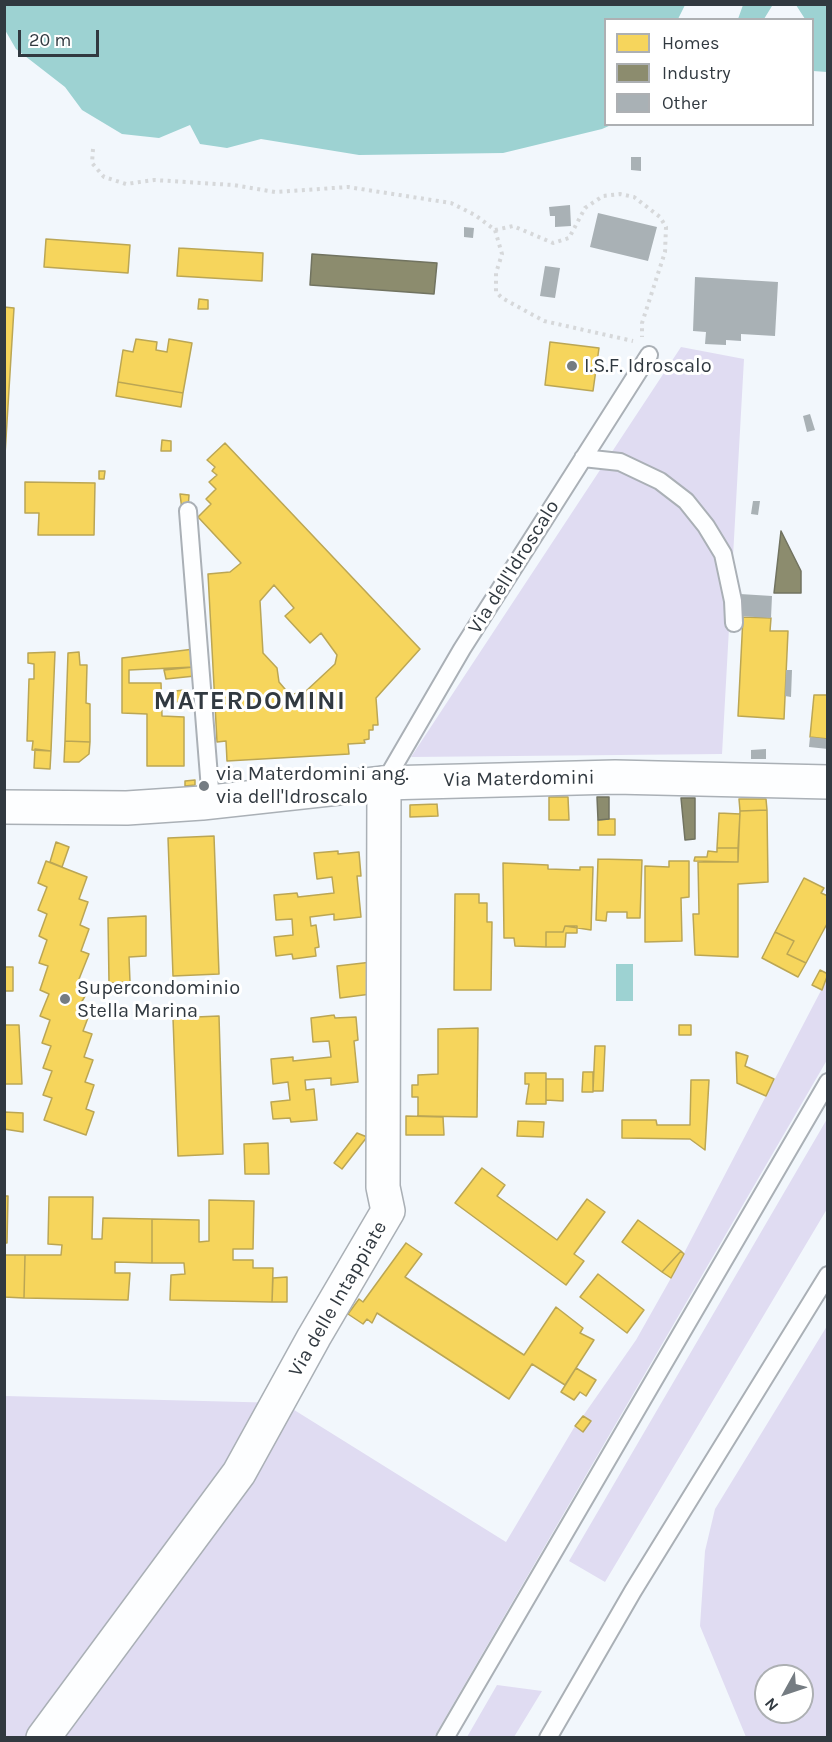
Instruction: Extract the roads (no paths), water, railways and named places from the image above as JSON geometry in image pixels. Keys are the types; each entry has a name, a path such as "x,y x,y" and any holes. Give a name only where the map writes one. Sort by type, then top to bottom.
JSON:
{"street":[{"name":"Via Materdomini","path":"4,807 127,808 211,802 384,783 615,777 828,783"},
{"name":"Via delle Intappiate","path":"43,1737 239,1473 314,1337 388,1211 383,1187 384,783"}],"lane":[{"name":"Via dell'Idroscalo","path":"384,783 462,649 583,458 646,352"},
{"path":"583,458 620,462 660,482 686,501 706,526 723,554 733,601 734,623"},
{"path":"188,511 211,802"},
{"path":"445,1737 828,1082"},
{"path":"548,1737 633,1592 828,1275"}],"water":[{"path":"5,4 685,4 678,18 604,18 604,126 609,126 503,153 359,155 261,139 227,148 200,144 190,125 159,138 122,134 82,110 65,87 16,49 5,30"},
{"path":"743,4 777,5 772,6 765,18 738,18"},
{"path":"796,5 827,5 827,72 814,71 814,18 804,18"},
{"path":"616,964 633,964 633,1001 616,1001"}],"place":[{"name":"I.S.F. Idroscalo","path":"572,366"},
{"name":"via Materdomini ang. via dell'Idroscalo","path":"204,786"},
{"name":"Supercondominio Stella Marina","path":"65,999"}],"district":[{"name":"MATERDOMINI","path":"250,702"}]}
